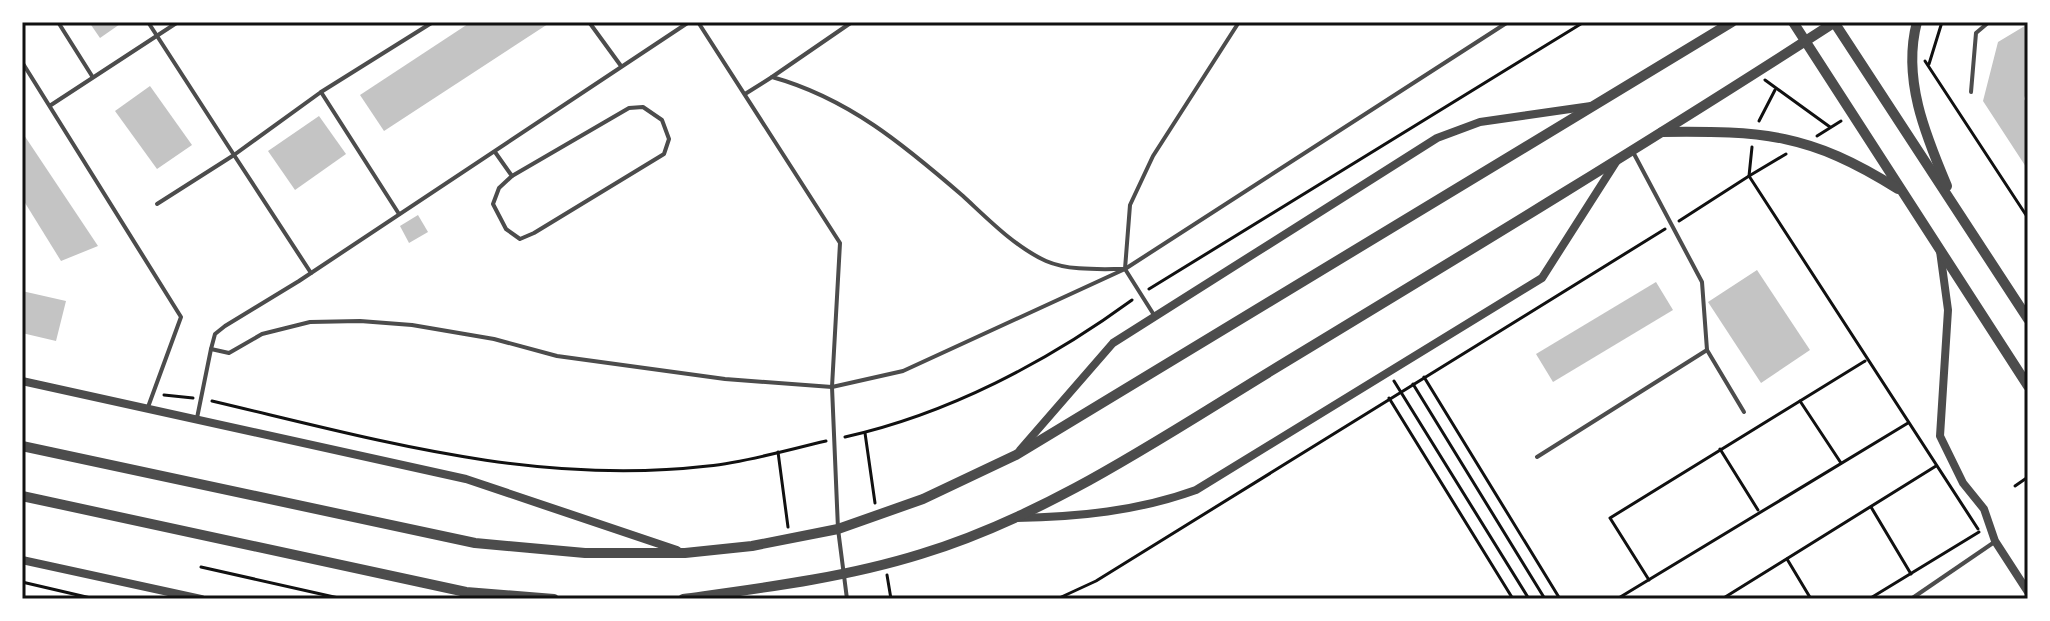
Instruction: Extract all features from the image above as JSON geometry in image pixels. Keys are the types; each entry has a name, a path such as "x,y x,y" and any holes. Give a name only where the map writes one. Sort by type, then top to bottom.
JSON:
{"street":[{"path":"22,446 475,543 585,553 685,553 838,529 923,499 1016,455 1732,22"},
{"path":"1793,22 2028,386"},
{"path":"683,599 885,563 921,554 1015,518 1127,457 1632,150 1835,22 2028,319"},
{"path":"1917,22 1912,41 1913,78 1925,136 1958,211"},
{"path":"1016,455 1113,343 1437,138 1480,122 1591,106"},
{"path":"1660,132 1754,132 1807,142 1866,169 1902,192"},
{"path":"1015,518 1074,517 1160,503 1196,490 1542,278 1618,158"},
{"path":"1940,250 1948,310 1940,436 1963,483 1984,509 1992,544 2028,592"},
{"path":"22,381 466,479 685,553"},
{"path":"22,496 451,589 554,599"},
{"path":"22,560 196,599"}],"lane":[{"path":"58,22 92,76"},
{"path":"148,22 311,273"},
{"path":"51,105 178,22"},
{"path":"157,204 234,155 321,92 433,22"},
{"path":"589,22 621,66"},
{"path":"197,421 215,334 689,22"},
{"path":"698,22 840,243 832,387 838,529 847,599"},
{"path":"745,94 852,22"},
{"path":"1155,317 1125,269 1130,205 1153,156 1239,22"},
{"path":"211,349 229,353 262,334 310,322 360,321 494,339 557,356 725,379 832,387 903,371 1125,269 1508,22"},
{"path":"1971,92 1976,33 1989,22"},
{"path":"22,62 181,317 147,409"},
{"path":"772,77 811,88 856,112 909,149 1010,238 1047,261 1089,269 1125,269"},
{"path":"321,92 399,214"},
{"path":"643,107 662,120 669,139 664,154 520,239 506,229 493,204 499,188 512,176 629,108 643,107"},
{"path":"1632,150 1702,282 1707,350 1744,412"},
{"path":"495,152 512,176"},
{"path":"1537,457 1707,350"},
{"path":"1911,599 1992,544"}],"path":[{"path":"153,394 201,399 501,465 601,472 709,466 898,425 1017,372 1089,331 1141,294 1584,22"},
{"path":"1912,41 2028,218"},
{"path":"1758,71 1775,90 1830,127"},
{"path":"1775,90 1754,132 1749,176 1979,532 1992,544"},
{"path":"1057,599 1096,581 1400,390 1852,115"},
{"path":"1649,580 1610,518 1866,360"},
{"path":"1387,373 1529,599"},
{"path":"1423,376 1560,599"},
{"path":"1412,383 1545,599"},
{"path":"1389,397 1513,599"},
{"path":"1800,401 1841,463"},
{"path":"1617,599 1908,423"},
{"path":"865,433 877,515"},
{"path":"1720,449 1759,512"},
{"path":"778,452 790,538"},
{"path":"1722,599 1936,466"},
{"path":"2015,486 2028,477"},
{"path":"1871,507 1911,574"},
{"path":"1869,599 1979,532"},
{"path":"1787,559 1811,599"},
{"path":"885,563 891,599"},
{"path":"201,567 343,599"},
{"path":"22,582 95,599"}],"building":[{"path":"89,22 123,22 100,38"},
{"path":"471,22 551,22 384,131 360,95"},
{"path":"2028,24 2028,86 2024,99 2028,105 2028,170 1983,101 1998,42"},
{"path":"150,86 192,145 157,169 115,111"},
{"path":"319,116 346,154 295,190 268,151"},
{"path":"22,132 98,246 61,261 22,198"},
{"path":"418,215 428,232 409,243 400,226"},
{"path":"1757,270 1810,350 1761,383 1708,302"},
{"path":"1656,282 1673,310 1553,382 1536,354"},
{"path":"22,291 66,301 56,341 22,333"}]}
